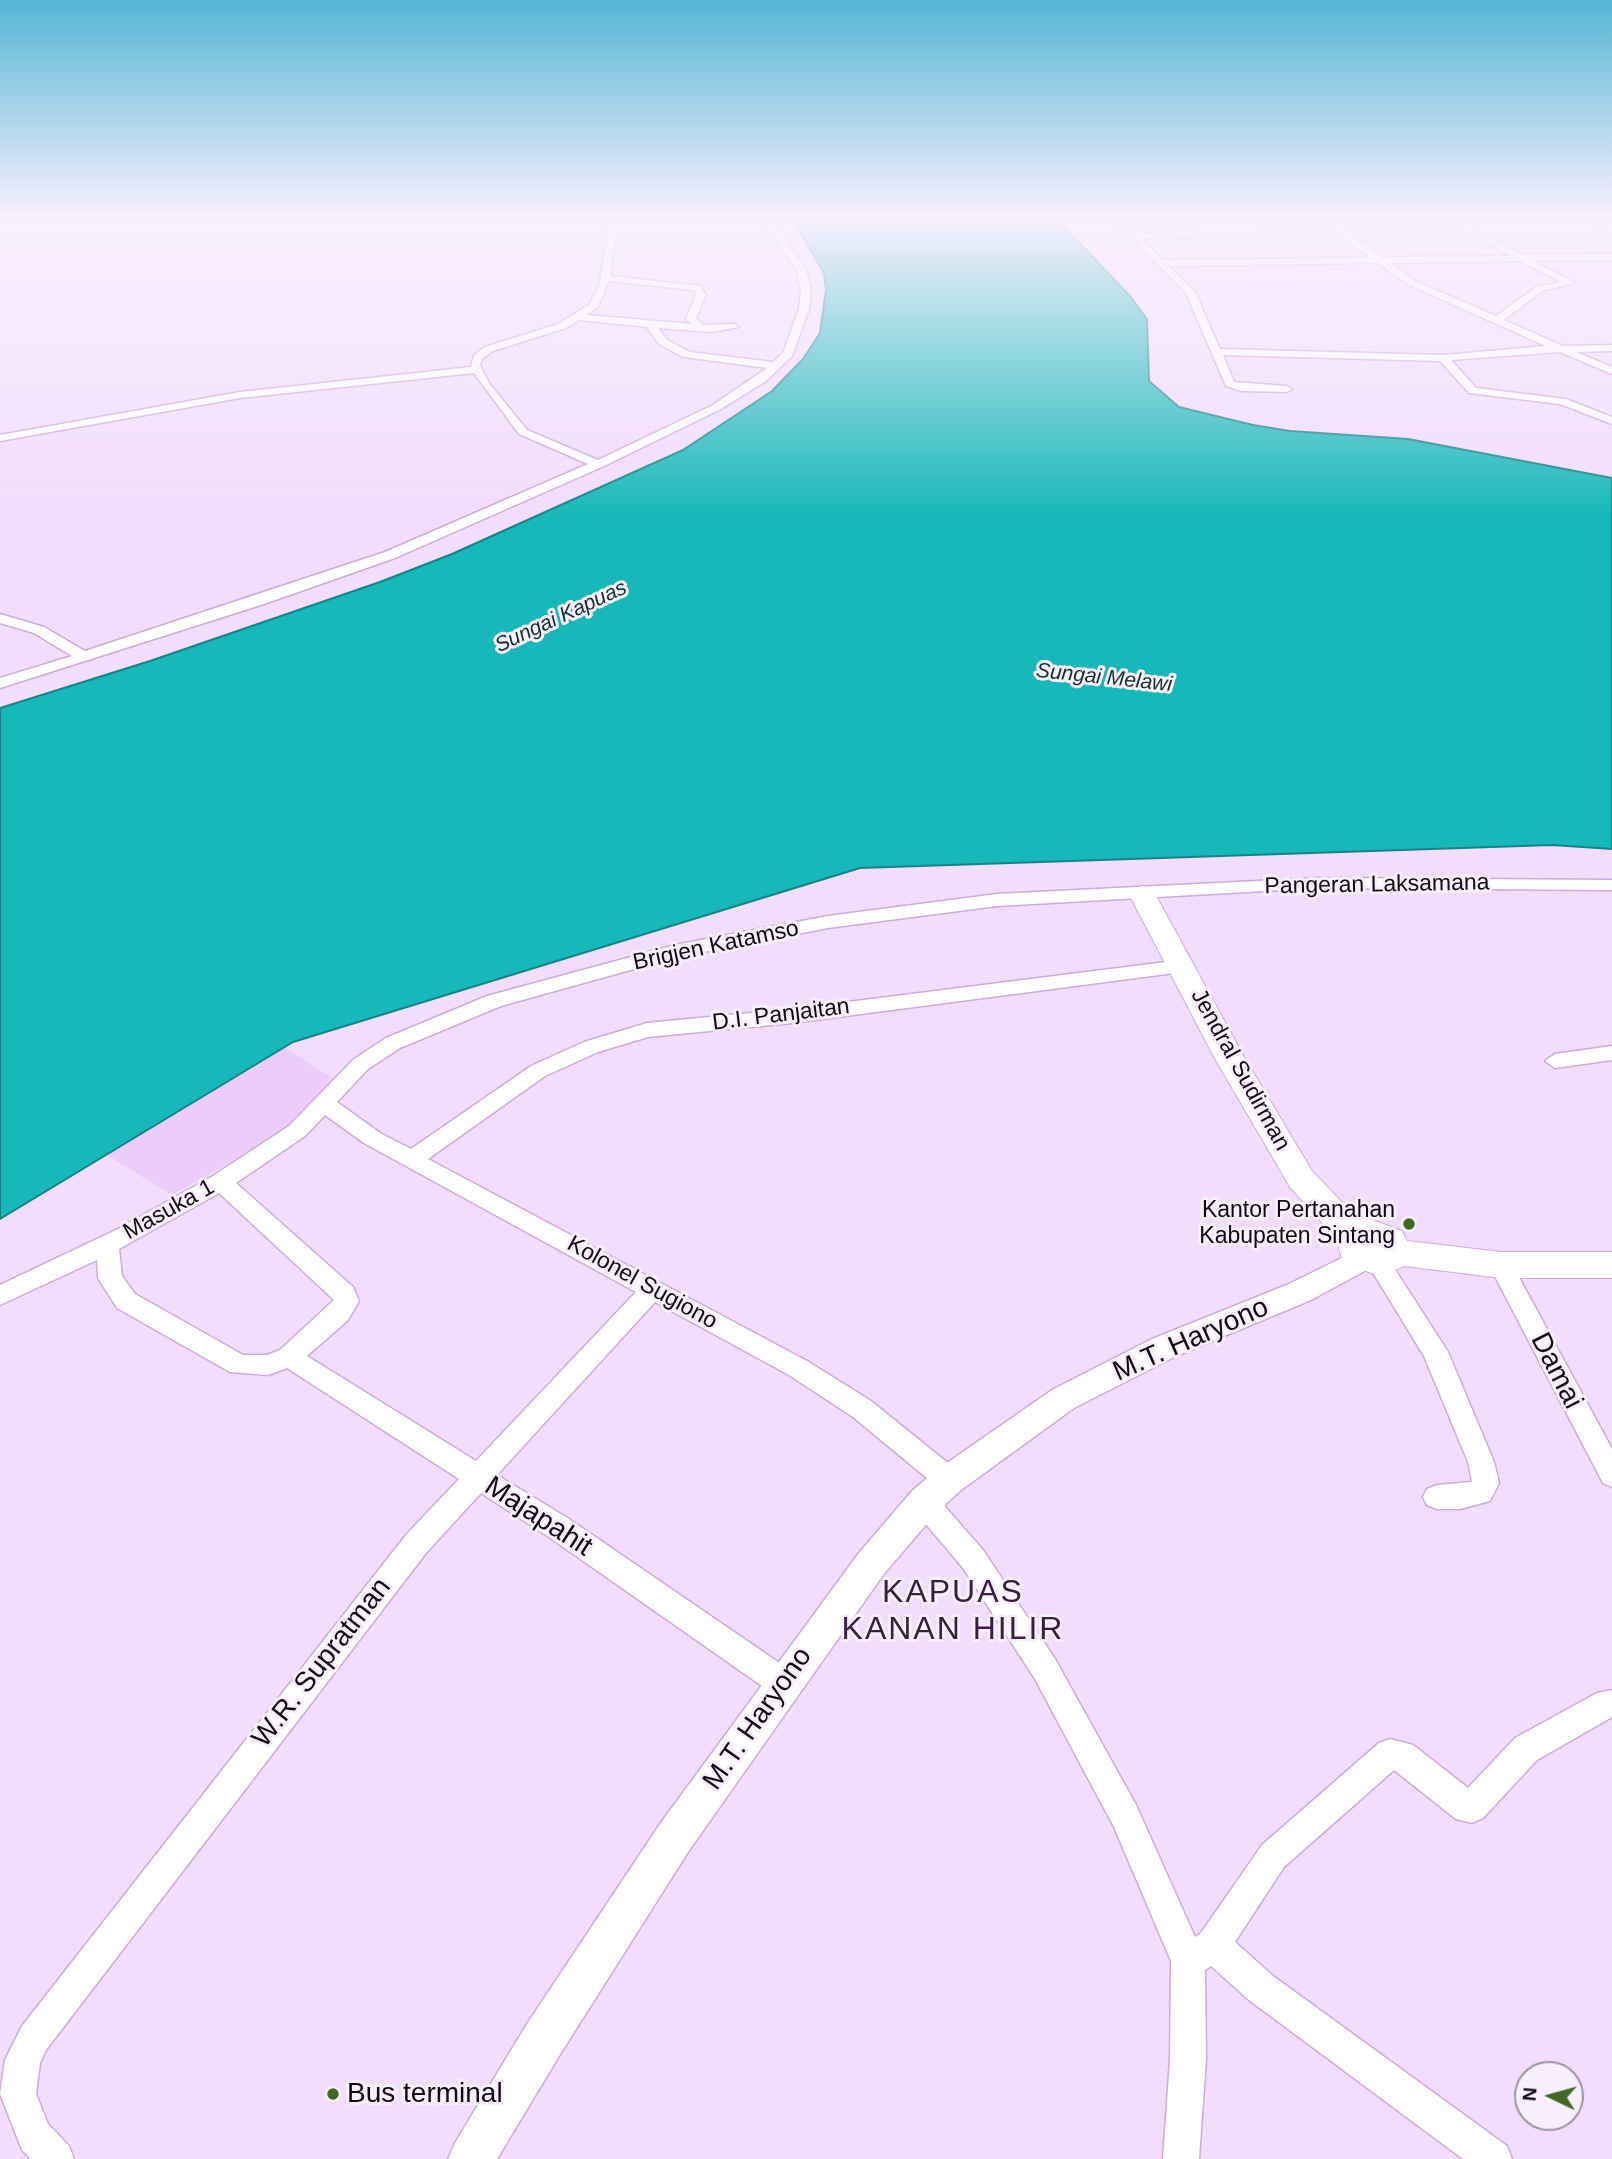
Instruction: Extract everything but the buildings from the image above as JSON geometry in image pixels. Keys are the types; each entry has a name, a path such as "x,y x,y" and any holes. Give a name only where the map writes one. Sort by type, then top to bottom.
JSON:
{"highway":[{"name":"Jendral Sudirman","path":"1142,894 1229,1057 1301,1179 1372,1252"},
{"path":"1372,1252 1502,1265 1612,1265"}],"main road":[{"name":"M.T. Haryono","path":"471,2159 543,2040 660,1861 783,1682 871,1564 936,1491 1063,1399 1163,1348 1300,1293 1372,1252"}],"street":[{"path":"598,464 523,432 507,416 476,370 478,357 489,349 546,332 580,317 700,328 734,327"},
{"path":"692,317 700,328"},
{"path":"0,683 232,610 390,555 598,464 717,408 777,366 788,354 802,317"},
{"path":"1201,317 1227,380 1235,387 1287,390"},
{"path":"1490,317 1612,371"},
{"path":"1497,320 1501,317"},
{"path":"650,324 663,342 683,354 777,366"},
{"path":"1217,352 1443,358 1559,349 1612,348"},
{"path":"1443,358 1472,391 1562,401 1612,421"},
{"path":"0,438 240,395 476,370"},
{"path":"0,618 40,630 83,656"},
{"name":"Pangeran Laksamana","path":"1142,894 1318,883 1612,885"},
{"name":"Brigjen Katamso","path":"325,1104 361,1064 393,1043 494,1001 675,951 828,922 985,901 1142,894"},
{"name":"D.I. Panjaitan","path":"412,1159 538,1071 592,1047 647,1030 792,1016 1182,966"},
{"path":"1555,1061 1612,1053"},
{"name":"Kolonel Sugiono","path":"325,1104 372,1138 798,1368 841,1396 936,1491 973,1559 1045,1669 1201,1953"},
{"name":"Masuka 1","path":"11,1290 107,1244 221,1182 297,1131 325,1104"},
{"path":"107,1244 110,1278 126,1301 239,1365 268,1365 289,1357 339,1313 347,1301 221,1182"},
{"path":"1372,1252 1435,1352 1481,1462 1486,1483 1480,1493 1460,1497 1437,1497"},
{"name":"Damai","path":"1502,1265 1612,1475"},
{"name":"W.R. Supratman","path":"56,2159 35,2137 22,2110 18,2094 23,2060 34,2038 354,1620 416,1544 652,1290"},
{"name":"Majapahit","path":"289,1357 559,1528 783,1682"},
{"path":"1181,2159 1188,2059 1201,1953 1273,1856 1390,1754 1402,1756 1467,1808 1472,1807 1527,1749 1608,1703"},
{"path":"1201,1953 1261,1988 1494,2159"}],"shaded area":[{"path":"208,999 337,1081 313,1107 281,1133 172,1195 35,1111"}],"water":[{"path":"822,317 1145,317 1149,381 1179,407 1253,425 1290,431 1408,439 1612,478 1612,849 1552,845 860,868 293,1042 0,1219 0,708 150,661 380,582 452,554 683,450 772,391 803,359 820,333"}],"place":[{"name":"Kantor Pertanahan Kabupaten Sintang","path":"1409,1224"},
{"name":"Bus terminal","path":"333,2094"}],"district":[{"name":"KAPUAS KANAN HILIR","path":"953,1612"}],"water label":[{"name":"Sungai Kapuas","path":"561,617"},
{"name":"Sungai Melawi","path":"1104,678"}]}
